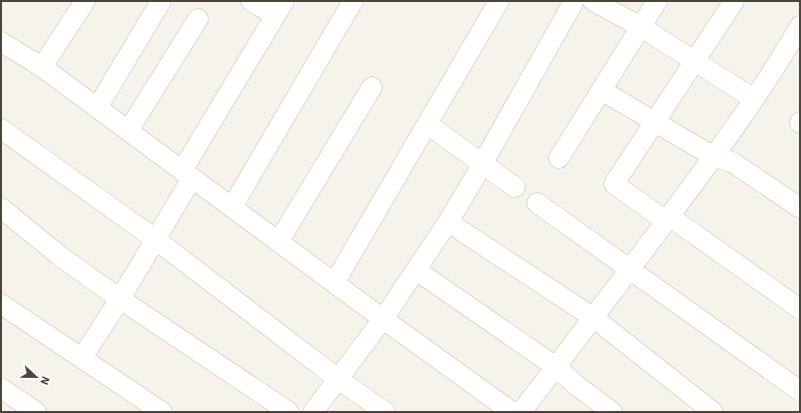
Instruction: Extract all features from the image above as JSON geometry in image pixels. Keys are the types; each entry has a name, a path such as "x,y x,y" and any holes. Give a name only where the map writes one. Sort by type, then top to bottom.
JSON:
{"street":[{"path":"97,108 161,1"},
{"path":"82,358 155,239 187,174 279,8 251,1"},
{"path":"232,207 353,1"},
{"path":"335,282 499,1"},
{"path":"313,412 383,319 448,222 574,1"},
{"path":"593,1 641,27 754,99"},
{"path":"559,158 657,1"},
{"path":"734,1 614,184 800,309"},
{"path":"42,67 83,2"},
{"path":"128,131 198,18"},
{"path":"521,412 594,318 714,157 783,56 800,26"},
{"path":"1,42 42,67 335,282 383,319 512,412"},
{"path":"279,241 372,87"},
{"path":"601,90 714,157 732,162 800,208"},
{"path":"427,124 515,187"},
{"path":"1,129 155,239 338,379 385,412"},
{"path":"537,203 800,391"},
{"path":"1,208 60,256 289,412"},
{"path":"448,222 594,318 713,412"},
{"path":"416,270 556,367 604,410"},
{"path":"1,304 162,412"},
{"path":"1,388 36,412"}]}
